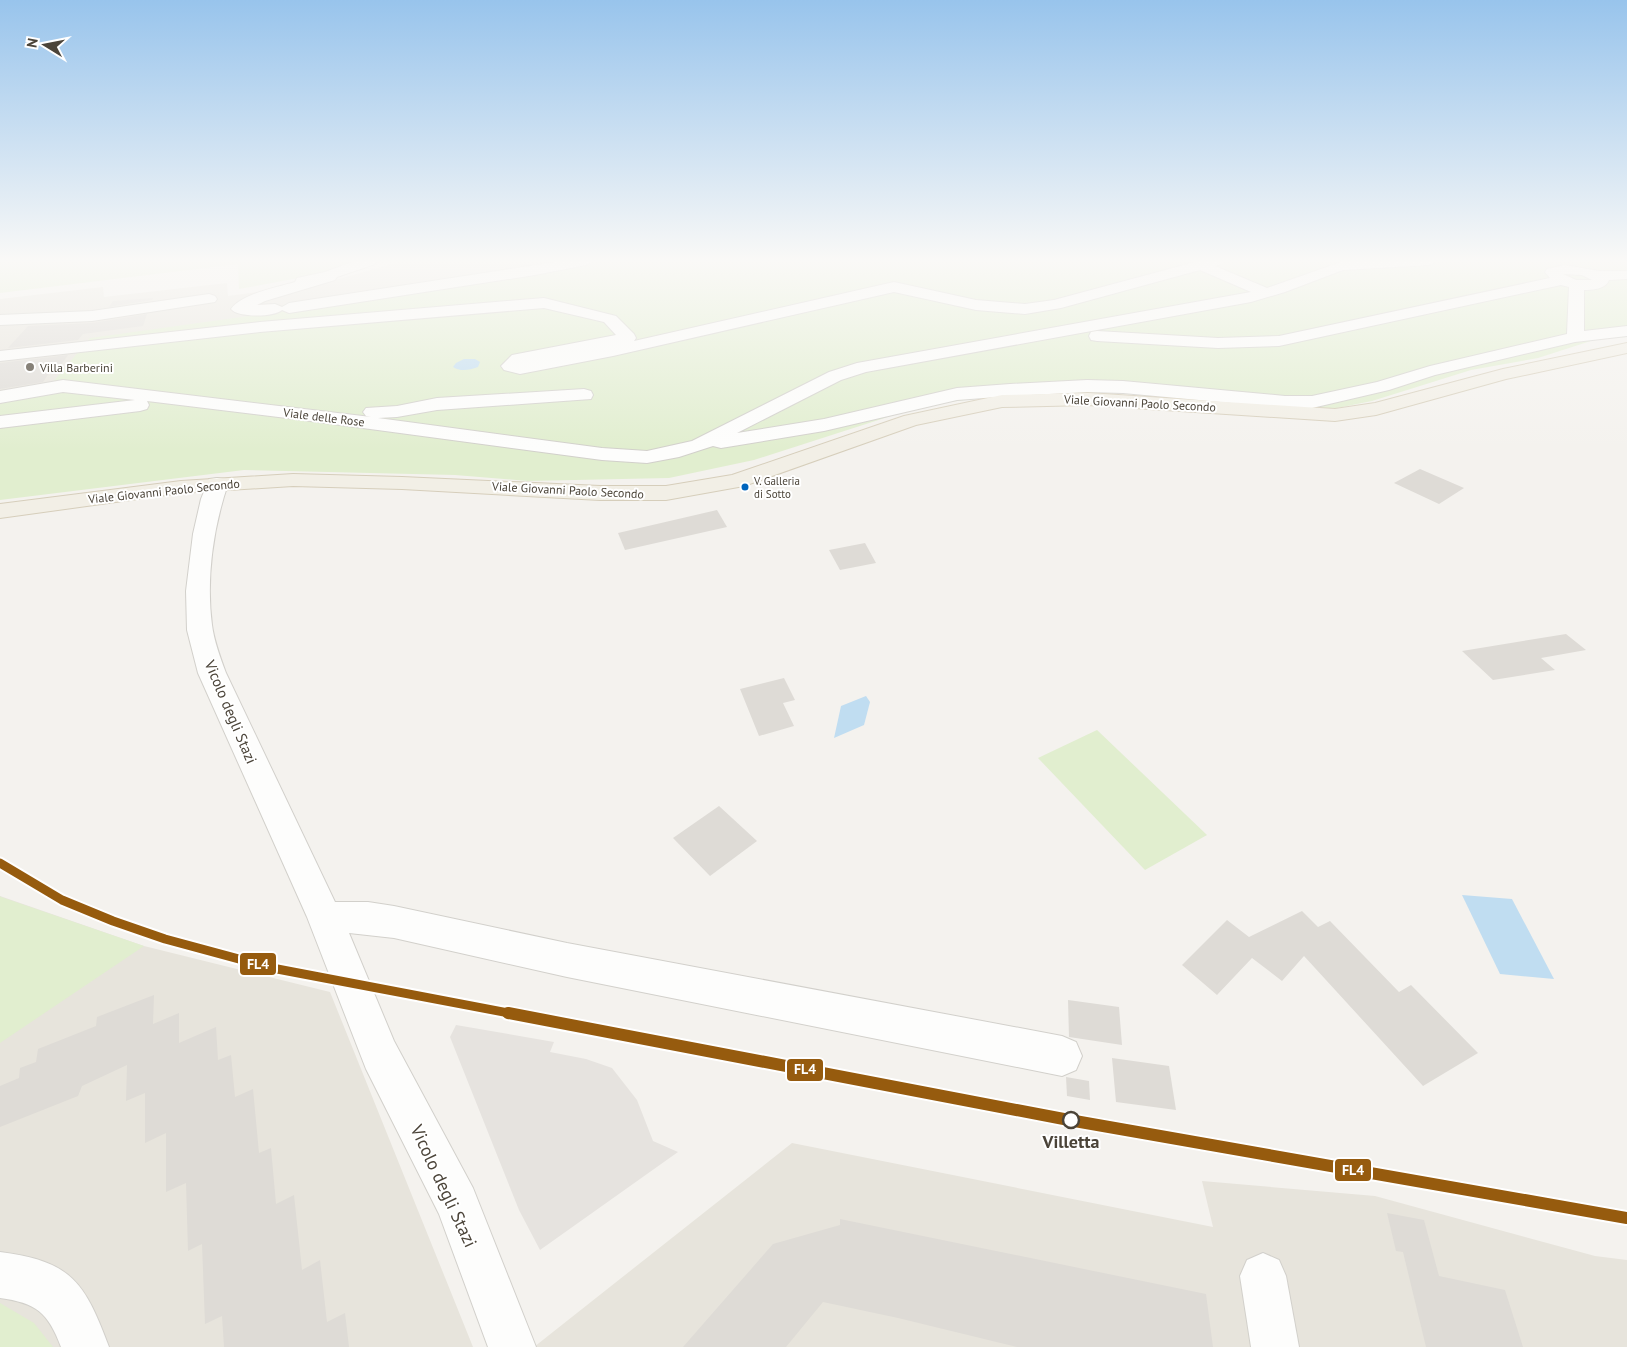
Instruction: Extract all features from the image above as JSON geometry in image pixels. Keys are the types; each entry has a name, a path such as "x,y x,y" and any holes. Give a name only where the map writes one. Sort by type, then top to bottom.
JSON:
{"main road":[{"name":"Viale Giovanni Paolo Secondo","path":"0,511 135,492 217,484 341,480 600,494 666,493 736,481 911,420 1002,401 1088,399 1335,415 1376,409 1503,374 1627,348"}],"street":[{"path":"8,349 177,324"},
{"path":"0,356 73,346 302,324"},
{"path":"69,373 81,359 92,356 377,324"},
{"path":"615,324 628,338 518,359 510,366 520,369 729,324"},
{"path":"699,444 835,376 854,370 1106,324"},
{"path":"1111,324 1121,337"},
{"path":"1048,335 1218,343 1279,341 1355,324"},
{"path":"1575,324 1575,337"},
{"path":"246,338 254,335 260,327"},
{"path":"699,444 824,425 957,394 1010,390 1087,386 1123,387 1285,402 1312,402 1382,386 1430,371 1575,337 1627,331"},
{"name":"Viale delle Rose","path":"0,397 69,373 174,400 303,414 602,454 647,457 672,453 699,444"},
{"path":"303,414 319,408 391,412 441,404 584,395"},
{"path":"0,422 77,414 174,400"},
{"name":"Vicolo degli Stazi","path":"217,484 208,508 202,561 199,601 202,643 223,699 327,923 380,1056 457,1204 512,1347"},
{"path":"327,923 368,918 394,922 567,960 1062,1056"},
{"path":"0,1274 20,1276 36,1282 63,1298 77,1322 85,1347"},
{"path":"1264,1276 1274,1347"}],"shaded area":[{"path":"0,324 316,324 42,395 0,400"},
{"path":"0,896 144,946 330,992 473,1347 0,1347"},
{"path":"456,1025 554,1042 550,1052 586,1059 612,1068 637,1100 653,1141 678,1152 540,1250 519,1210 450,1037"},
{"path":"792,1143 1213,1227 1202,1181 1375,1196 1595,1256 1627,1260 1627,1347 534,1347"}],"green space":[{"path":"192,324 1627,324 1627,337 1597,339 1538,358 1471,370 1372,401 1327,410 1122,390 982,398 925,405 754,460 669,478 528,481 455,475 244,470 0,500 0,400 42,395 90,338"},
{"path":"1097,730 1207,835 1145,870 1038,758"},
{"path":"1,897 144,946 0,1043"},
{"path":"0,1303 34,1323 53,1347 0,1347"}],"water":[{"path":"464,359 475,359 480,362 478,367 468,370 459,370 453,367"},
{"path":"866,696 870,702 864,725 834,738 841,706"},
{"path":"1462,895 1512,899 1554,979 1500,974"}],"building":[{"path":"144,324 143,326 83,334 78,340 8,348 28,326"},
{"name":"Villa Barberini","path":"68,355 56,372 49,373 43,382 0,389 0,363"},
{"path":"1420,469 1464,488 1439,504 1394,483"},
{"path":"717,510 727,527 625,550 618,533"},
{"path":"865,543 876,563 840,570 829,550"},
{"path":"1566,634 1586,650 1541,658 1555,670 1493,680 1462,651"},
{"path":"784,678 795,700 783,703 794,726 759,736 740,689"},
{"path":"719,806 757,841 710,876 673,838"},
{"path":"1302,911 1318,927 1330,921 1399,992 1411,985 1478,1053 1423,1086 1304,956 1282,981 1252,958 1217,995 1182,965 1227,920 1249,937"},
{"path":"154,995 153,1024 179,1013 179,1043 216,1027 218,1060 231,1055 235,1097 253,1089 259,1153 271,1148 276,1204 294,1195 302,1270 320,1260 327,1322 345,1313 349,1347 224,1347 222,1316 205,1324 202,1244 188,1251 186,1183 166,1192 166,1133 145,1143 145,1093 126,1101 127,1065 82,1086 78,1096 0,1127 0,1086 19,1078 20,1068 36,1062 38,1049 96,1026 97,1017"},
{"path":"1068,1000 1119,1007 1122,1045 1069,1037"},
{"path":"1112,1058 1169,1066 1176,1110 1116,1102"},
{"path":"1066,1077 1089,1081 1090,1100 1067,1096"},
{"path":"1387,1213 1424,1220 1439,1276 1505,1290 1523,1347 1426,1347 1403,1252 1396,1251"},
{"path":"840,1219 1206,1294 1213,1347 1017,1347 823,1302 786,1347 683,1347 773,1244 840,1225"}],"transit line":[{"name":"FL4","path":"0,863 54,896 87,911 139,931 272,968 1069,1120 1627,1218"}],"place":[{"name":"Villa Barberini","path":"30,367"},
{"name":"V. Galleria di Sotto","path":"745,487"},
{"name":"Villetta","path":"1071,1120"}]}
